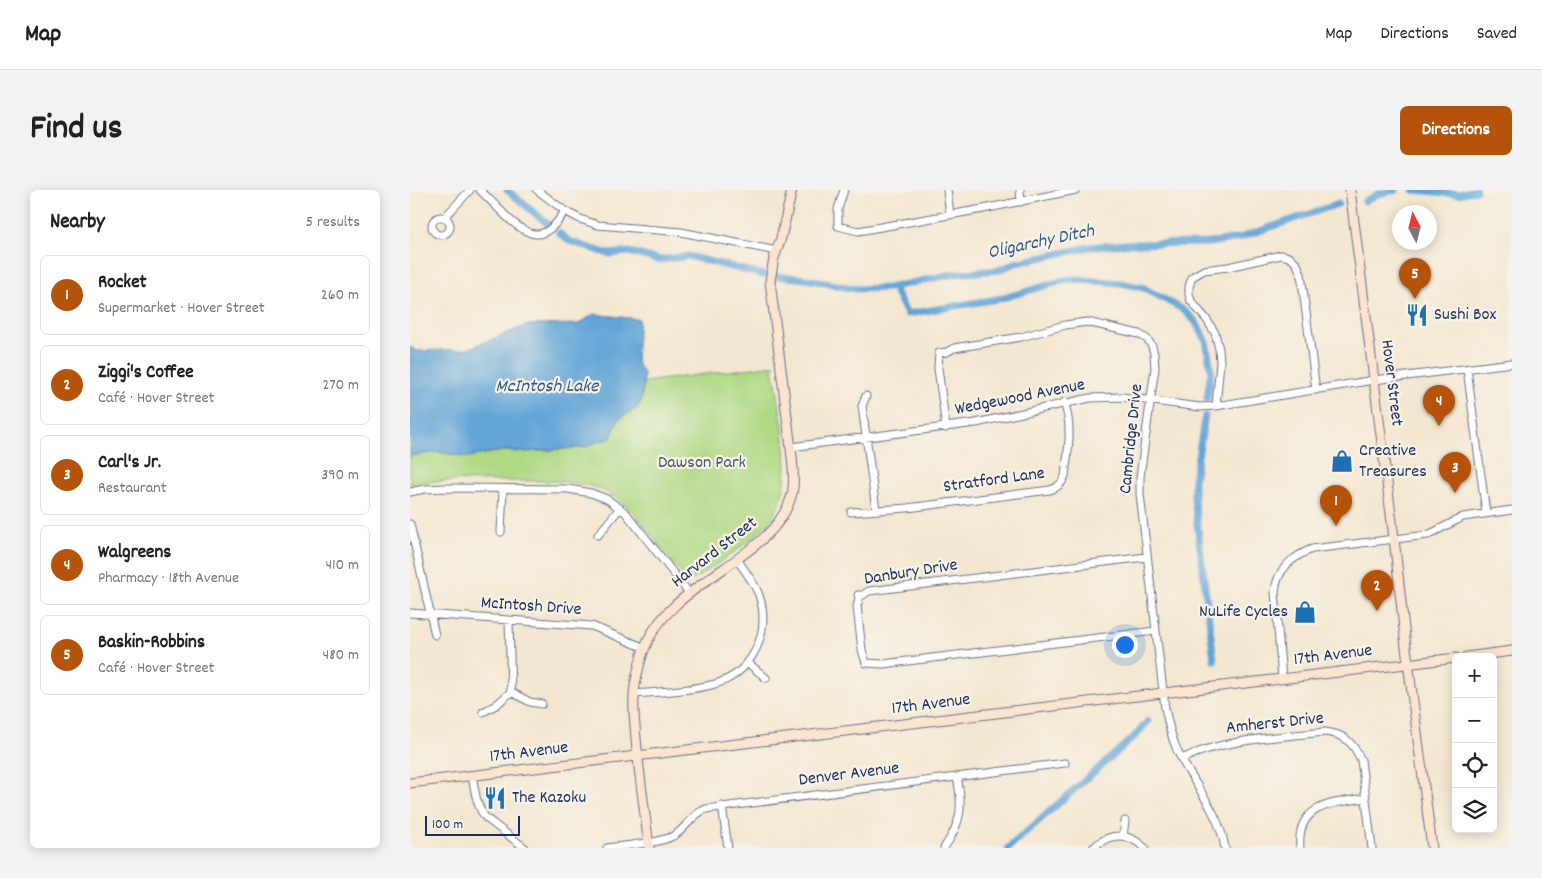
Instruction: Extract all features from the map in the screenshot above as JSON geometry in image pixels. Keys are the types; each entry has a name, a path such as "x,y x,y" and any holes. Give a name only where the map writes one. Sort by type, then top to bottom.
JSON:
{"main road":[{"name":"Harvard Street","path":"649,845 638,756 634,694 645,648 663,618 689,593 768,534 788,505 794,480 770,281 792,190"},
{"name":"Hover Street","path":"1350,190 1432,848"},
{"path":"1497,653 1512,651"},
{"name":"17th Avenue","path":"410,783 1452,658"}],"street":[{"path":"444,218 470,190"},
{"path":"480,190 519,227 530,234 540,234 553,227 564,212"},
{"path":"537,190 564,212 580,219 607,226 681,232 777,251"},
{"path":"844,190 838,209 838,226 858,231 1021,202 1076,190"},
{"path":"947,190 950,215"},
{"path":"1020,190 1021,202"},
{"path":"1216,406 1220,362 1219,349 1215,333 1189,294 1192,278 1204,270 1228,267 1281,255 1288,256 1294,260 1301,274 1316,390"},
{"name":"Cambridge Drive","path":"946,428 938,368 938,353 947,352 954,348 1021,337 1065,325 1087,322 1139,334 1147,339 1152,346 1155,368 1140,477 1140,494 1163,694 1171,737 1210,806 1219,826 1225,848"},
{"name":"Wedgewood Avenue","path":"791,446 946,428 1090,398 1122,398 1200,407 1216,406 1374,380 1512,363"},
{"path":"1467,369 1486,513"},
{"path":"866,396 862,406 876,510"},
{"name":"Stratford Lane","path":"851,512 1057,488 1065,476 1070,429 1064,402"},
{"path":"410,492 444,488 572,490 607,499 626,513 689,593"},
{"path":"501,532 504,489"},
{"path":"598,535 620,508"},
{"path":"1282,679 1274,592 1276,583 1284,568 1300,554 1312,549 1428,534 1463,516 1512,510"},
{"path":"410,524 435,634"},
{"name":"Danbury Drive","path":"1146,557 869,591 858,595 857,606 862,650 866,663 883,664 1155,631"},
{"path":"634,694 711,685 724,681 739,672 748,663 756,651 762,632 762,610 755,586 737,559"},
{"name":"McIntosh Drive","path":"410,613 592,626 645,648"},
{"path":"509,620 511,692"},
{"path":"748,663 766,678"},
{"path":"511,692 530,702 542,704"},
{"path":"483,712 496,705 511,692"},
{"name":"Amherst Drive","path":"1182,759 1197,751 1218,745 1325,732 1347,738 1356,749 1361,760 1372,848"},
{"name":"Denver Avenue","path":"607,848 649,845 681,831 691,817 699,811 722,806 1065,763"},
{"path":"472,776 481,812 525,848"},
{"path":"944,848 958,822 961,810 957,777"},
{"path":"1300,848 1300,834 1308,815 1326,804 1366,798"},
{"path":"722,806 728,848"},
{"path":"1123,836 1125,821"},
{"path":"1093,848 1101,840 1123,836 1136,840 1146,848"}],"green space":[{"name":"Dawson Park","path":"775,365 773,369 786,460 786,473 781,498 769,521 753,538 693,580 684,577 635,514 621,502 600,489 584,484 541,481 447,481 410,484 410,456 438,452 467,457 502,451 525,452 586,447 599,441 610,439 619,419 641,402 644,382"}],"water":[{"name":"McIntosh Lake","path":"594,314 639,319 636,361 644,375 641,402 636,409 619,419 610,439 599,441 586,447 525,452 502,451 467,457 438,452 410,456 410,347 417,351 467,349 527,325 578,324"}],"waterway":[{"name":"Oligarchy Ditch","path":"507,190 547,223"},
{"name":"Oligarchy Ditch","path":"1365,201 1378,194 1396,190"},
{"name":"Oligarchy Ditch","path":"1414,190 1459,194 1476,190"},
{"name":"Oligarchy Ditch","path":"777,276 806,279 856,289 888,288 953,274 999,270 1016,263 1089,247 1125,244 1209,243 1239,238 1338,204"},
{"name":"Oligarchy Ditch","path":"559,233 569,241 609,254 629,252 659,260 688,256 764,275"},
{"path":"893,287 907,314 1003,298 1069,279 1121,283 1144,288 1182,309 1195,321 1206,340 1211,371 1207,398"},
{"path":"1205,416 1194,480 1194,498 1214,660"},
{"path":"1008,848 1136,735 1148,721"}],"place":[{"name":"Baskin-Robbins","path":"1415,299"},
{"name":"Sushi Box","path":"1417,315"},
{"name":"Walgreens","path":"1439,426"},
{"name":"Creative Treasures","path":"1342,461"},
{"name":"Carl's Jr.","path":"1455,493"},
{"name":"Rocket","path":"1336,526"},
{"name":"Ziggi's Coffee","path":"1377,611"},
{"name":"NuLife Cycles","path":"1305,612"},
{"name":"The Kazoku","path":"495,798"}]}
